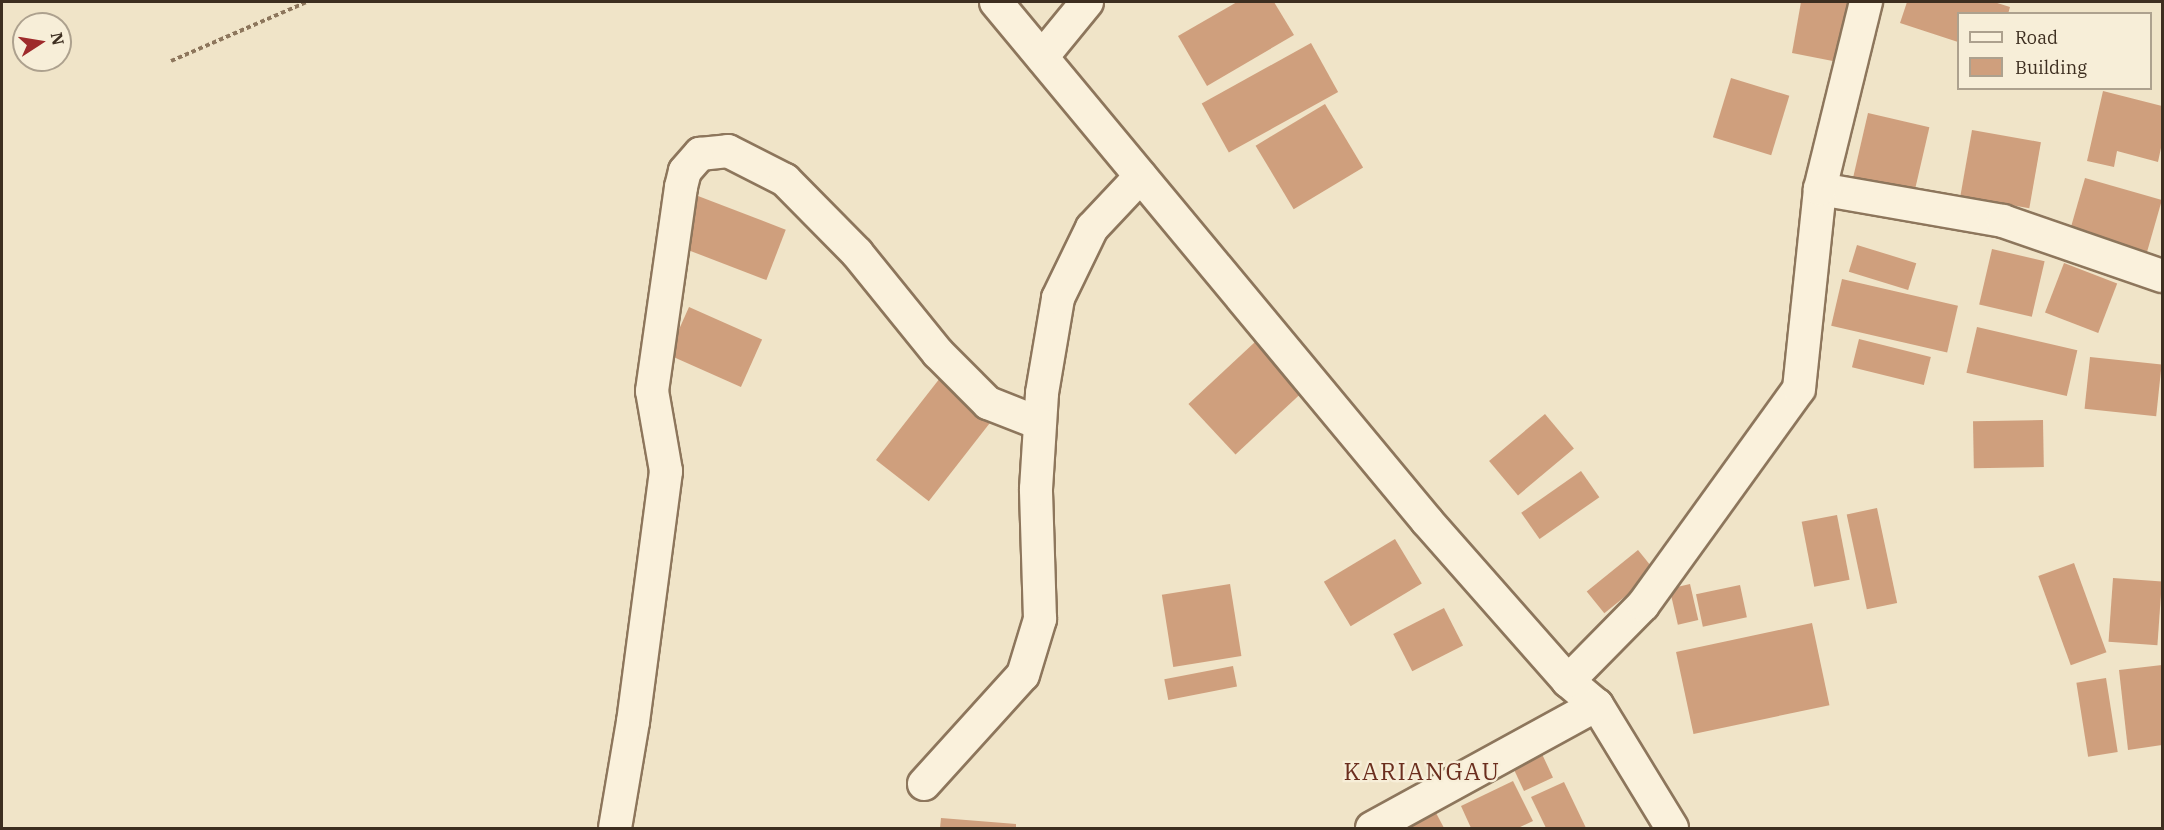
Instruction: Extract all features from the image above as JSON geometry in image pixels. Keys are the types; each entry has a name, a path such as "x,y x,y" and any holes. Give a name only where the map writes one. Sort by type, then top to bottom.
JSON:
{"street":[{"path":"996,2 1427,521 1568,681 1597,705 1672,828"},
{"path":"1042,57 1087,2"},
{"path":"1568,681 1643,605 1799,389 1820,189 1866,2"},
{"path":"615,828 633,722 666,471 652,391 681,187 685,171 700,154 728,152 785,180 857,253 938,353 988,403 1040,423"},
{"path":"924,784 1023,675 1040,619 1036,489 1040,423 1058,298 1092,228 1141,176"},
{"path":"1820,189 2003,221 2163,276"},
{"path":"1372,828 1597,705"}],"path":[{"path":"171,61 307,2"}],"building":[{"path":"1237,2 1274,2 1294,35 1207,86 1178,36"},
{"path":"1801,2 1860,2 1848,64 1792,53"},
{"path":"1907,2 1994,2 2010,7 2009,12 1957,12 1957,42 1900,23"},
{"path":"1311,43 1338,92 1229,153 1202,104"},
{"path":"1731,78 1789,96 1771,155 1713,137"},
{"path":"2103,91 2162,106 2162,143 2158,162 2117,151 2114,167 2087,161"},
{"path":"1325,104 1363,167 1294,209 1256,146"},
{"path":"1868,113 1929,127 1914,194 1852,180"},
{"path":"1972,130 2041,142 2029,208 1960,196"},
{"path":"2085,178 2162,200 2147,252 2070,230"},
{"path":"698,196 786,230 766,280 679,246"},
{"path":"1857,245 1916,263 1908,290 1849,272"},
{"path":"1992,249 2045,261 2032,317 1979,305"},
{"path":"2064,263 2117,283 2098,333 2045,312"},
{"path":"1842,279 1958,306 1947,353 1831,326"},
{"path":"689,307 762,340 741,387 668,355"},
{"path":"1977,327 2077,350 2067,396 1966,373"},
{"path":"1859,339 1931,357 1924,385 1852,367"},
{"path":"1255,342 1302,392 1236,455 1188,404"},
{"path":"2090,357 2162,365 2156,416 2085,409"},
{"path":"940,378 993,419 929,501 876,460"},
{"path":"1545,414 1574,448 1518,495 1489,461"},
{"path":"2043,420 2044,467 1974,468 1973,421"},
{"path":"1581,471 1599,497 1540,539 1521,513"},
{"path":"1877,508 1897,603 1867,609 1847,514"},
{"path":"1837,515 1850,580 1814,587 1802,522"},
{"path":"1395,539 1422,584 1351,626 1324,582"},
{"path":"1638,550 1656,572 1604,613 1587,592"},
{"path":"2074,563 2106,652 2071,665 2038,576"},
{"path":"2113,578 2162,581 2157,645 2109,642"},
{"path":"1230,584 1241,656 1173,667 1162,595"},
{"path":"1690,584 1698,620 1678,625 1670,589"},
{"path":"1740,585 1747,617 1703,627 1696,594"},
{"path":"1444,608 1463,645 1412,671 1393,634"},
{"path":"1812,623 1829,705 1694,734 1676,652"},
{"path":"2162,665 2162,745 2128,750 2119,670"},
{"path":"1233,666 1237,687 1168,700 1164,679"},
{"path":"2106,678 2118,752 2088,757 2076,683"},
{"path":"1542,754 1553,778 1524,791 1513,768"},
{"path":"1513,781 1533,821 1518,828 1471,828 1461,806"},
{"path":"1564,782 1586,828 1546,828 1531,797"},
{"path":"1435,811 1444,828 1403,828"},
{"path":"941,818 1016,824 1016,828 940,828"}],"district":[{"name":"KARIANGAU","path":"1422,772"}]}
